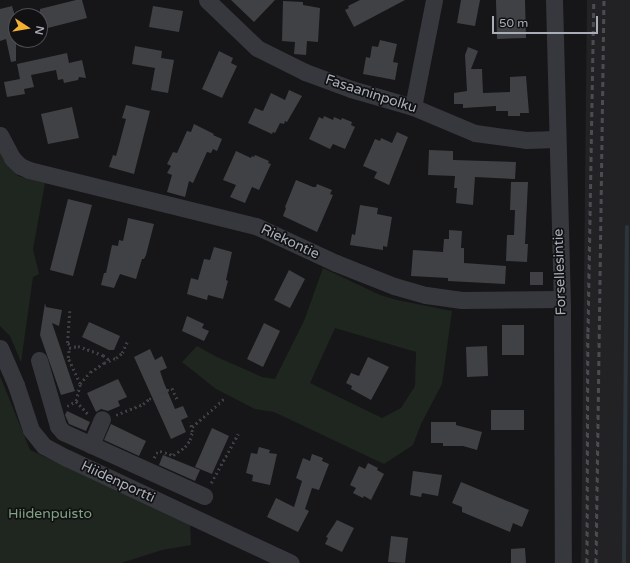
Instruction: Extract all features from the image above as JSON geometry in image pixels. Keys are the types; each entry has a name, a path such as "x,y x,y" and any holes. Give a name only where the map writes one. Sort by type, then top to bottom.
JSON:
{"street":[{"name":"Fasaaninpolku","path":"207,0 257,48 278,60 305,72 351,89 413,107 475,133 526,140 556,139"},
{"path":"413,107 434,0"},
{"name":"Forsellesintie","path":"554,0 556,139 562,299 562,563"},
{"name":"Riekontie","path":"0,135 12,158 20,166 256,226 336,263 394,286 426,295 462,300 562,299"},
{"name":"Hiidenportti","path":"0,348 16,385 31,430 44,446 142,494 291,563"},
{"path":"39,360 58,426 63,432 204,496"},
{"path":"91,444 102,419"},
{"path":"142,494 150,472"}],"path":[{"path":"70,311 68,343 72,346 78,346 103,355 110,360"},
{"path":"76,401 80,384 90,372 122,353 127,342"},
{"path":"72,346 69,348 68,358 80,384"},
{"path":"76,401 83,410 93,417 102,419 143,404 148,398 172,388 178,401"},
{"path":"192,427 226,397"},
{"path":"54,412 76,401"},
{"path":"150,472 156,453 160,451 173,455 185,447 190,440 192,427 190,422"},
{"path":"204,496 238,434"}],"shaded area":[{"path":"587,0 630,0 630,563 581,563"}],"green space":[{"path":"0,138 18,176 45,183 33,249 39,274 33,277 21,362 10,336 0,326"},
{"path":"323,268 380,295 452,311 442,384 421,424 413,445 384,464 274,412 255,409 216,389 182,362 197,346 217,357 262,377 275,379 304,321","holes":["335,328 416,352 415,386 401,408 382,418 310,383"]},
{"name":"Hiidenpuisto","path":"0,376 30,450 190,524 191,545 162,550 121,563 0,563"}],"building":[{"path":"76,0 82,0 87,18 48,28 48,8 44,8"},
{"path":"231,0 275,0 254,22"},
{"path":"360,0 405,0 354,27 345,10 349,8 348,6"},
{"path":"461,0 480,0 475,26 457,23"},
{"path":"496,0 525,0 526,38 497,39"},
{"path":"283,1 303,2 303,5 320,8 318,42 307,41 306,55 294,54 295,42 282,41"},
{"path":"12,6 13,8 8,8 8,48 16,48 16,61 11,62 6,39 0,41 0,9"},
{"path":"153,6 183,11 179,32 149,27"},
{"path":"380,40 397,44 393,62 398,63 395,80 363,74 366,57 370,58 372,46 378,47"},
{"path":"135,46 162,51 161,58 174,60 168,93 151,90 155,68 132,64"},
{"path":"468,47 478,51 471,69 482,69 483,93 510,92 510,77 526,76 529,113 520,113 520,116 508,116 508,111 496,111 496,106 463,108 463,104 454,104 454,93 467,91 465,55"},
{"path":"219,51 233,58 231,63 237,66 222,98 202,89"},
{"path":"67,53 69,63 82,60 86,78 79,77 78,80 64,83 63,79 58,80 56,70 31,75 34,87 24,89 25,94 7,97 4,82 20,79 17,64"},
{"path":"289,90 302,96 287,122 285,121 284,124 280,123 275,133 273,132 272,134 248,123 255,108 263,111 271,93 285,100"},
{"path":"126,105 150,111 134,174 109,167 113,155 116,156 126,119 122,118"},
{"path":"72,107 79,138 48,144 41,114"},
{"path":"324,116 333,120 334,117 352,122 351,125 355,127 345,149 333,144 330,149 309,139 319,117 323,119"},
{"path":"194,124 222,139 217,151 213,149 211,153 207,152 193,183 189,181 185,197 167,192 172,175 167,173 171,166 167,164 173,152 177,153 187,131 191,132"},
{"path":"397,132 408,137 389,185 374,178 377,172 363,166 375,139 380,141 381,138 392,143"},
{"path":"429,150 453,151 453,160 516,162 515,179 475,177 473,205 456,203 457,188 454,188 455,176 428,175"},
{"path":"236,151 251,158 255,155 269,161 268,163 271,164 259,190 252,187 245,203 230,197 236,185 223,180"},
{"path":"296,180 313,187 316,187 317,184 332,190 330,194 333,195 317,232 283,216"},
{"path":"511,182 528,182 525,244 528,244 527,262 506,261 507,235 514,235 515,210 510,210"},
{"path":"68,199 92,205 73,276 50,270"},
{"path":"360,205 378,208 377,214 392,217 387,247 383,246 383,250 350,245 352,234 355,235"},
{"path":"128,218 154,224 146,255 144,259 142,259 136,279 120,274 114,288 101,285 104,273 106,273 112,245 118,246 119,240 123,241"},
{"path":"449,230 462,231 461,248 464,248 464,263 506,266 505,284 448,281 448,278 411,276 413,250 443,252 444,239 449,239"},
{"path":"214,247 232,252 226,280 228,281 223,299 208,295 207,300 187,294 191,278 198,280 204,259 210,260"},
{"path":"289,270 305,279 290,308 274,300"},
{"path":"530,272 543,272 543,285 530,285"},
{"path":"45,303 46,307 62,310 59,326 52,323 75,391 61,395 40,335"},
{"path":"187,316 204,324 202,328 209,331 204,341 182,331"},
{"path":"89,322 120,336 114,350 109,350 82,337"},
{"path":"264,323 280,331 263,367 247,359"},
{"path":"502,325 524,325 524,355 502,355"},
{"path":"487,346 488,376 467,377 466,347"},
{"path":"150,349 155,360 162,356 167,368 160,371 175,409 183,406 188,417 181,420 186,432 171,439 134,357"},
{"path":"368,357 389,367 371,400 351,389 352,386 346,383 351,373 359,376"},
{"path":"118,379 127,397 118,401 120,406 108,411 101,409 96,412 87,393"},
{"path":"491,410 524,410 524,430 491,430"},
{"path":"67,411 90,422 86,431 69,424 65,415"},
{"path":"431,422 456,422 456,425 482,432 477,450 463,446 443,446 443,443 431,443"},
{"path":"111,424 146,441 139,456 104,440"},
{"path":"212,428 229,436 212,474 195,467"},
{"path":"259,447 270,450 269,453 277,454 270,485 252,481 253,475 246,473 251,453 257,454"},
{"path":"312,454 323,458 322,461 329,464 319,490 312,488 305,509 309,511 298,532 267,517 276,498 294,507 302,481 296,478 303,458 310,461"},
{"path":"163,455 200,470 195,481 159,465"},
{"path":"368,463 378,468 377,470 384,474 371,500 353,493 356,488 350,485 359,466 365,469"},
{"path":"413,471 442,475 438,496 422,493 421,497 410,495"},
{"path":"461,482 529,510 522,527 513,523 510,532 462,512 462,507 452,503"},
{"path":"337,520 354,528 342,552 325,544 328,538 326,537"},
{"path":"391,536 408,538 405,563 388,562"},
{"path":"525,548 526,563 511,563 511,549"}],"waterway":[{"path":"624,563 627,227"}],"railway":[{"path":"587,563 588,332 594,0"},
{"path":"596,563 604,0"}]}
